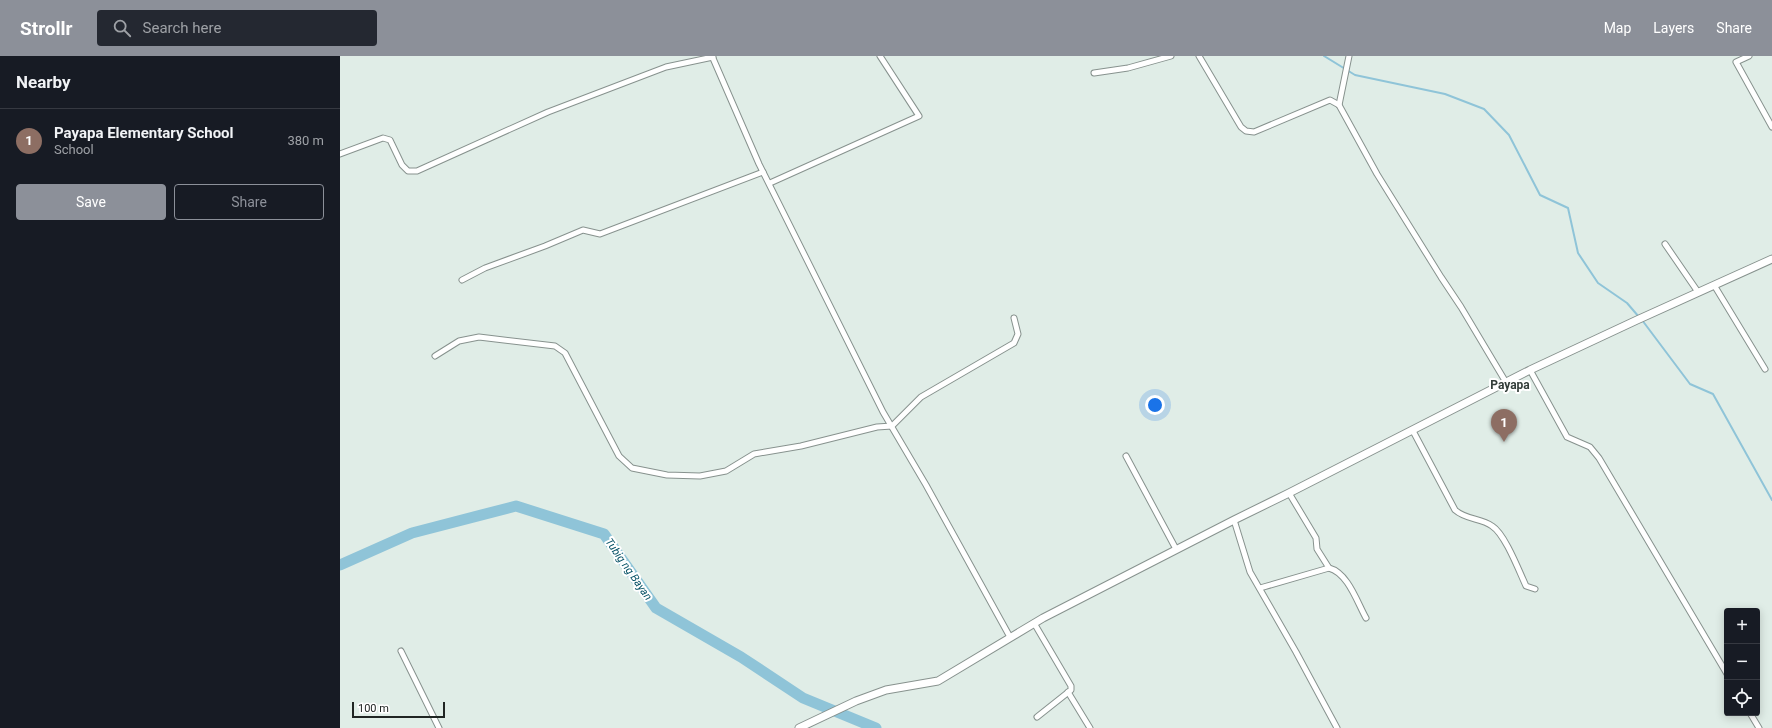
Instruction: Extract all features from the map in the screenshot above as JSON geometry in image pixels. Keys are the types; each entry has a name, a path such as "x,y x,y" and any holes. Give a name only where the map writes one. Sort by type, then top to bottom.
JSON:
{"main road":[{"path":"804,727 830,713 886,690 938,681 1034,623 1176,549 1507,384 1530,370 1640,318 1772,259"}],"street":[{"path":"340,154 383,138 390,140 402,165 408,171 417,171 548,112 666,67 713,56 763,172 770,183 783,214 892,426 1010,638"},
{"path":"770,183 919,116 880,56"},
{"path":"1094,73 1128,68 1171,56"},
{"path":"1199,56 1242,127 1246,131 1254,132 1330,100 1339,105 1377,174 1461,307 1507,384"},
{"path":"1339,105 1349,56"},
{"path":"1749,56 1736,62 1772,127"},
{"path":"462,280 485,268 583,230 600,234 763,172"},
{"path":"1665,244 1698,292"},
{"path":"1714,285 1765,369"},
{"path":"435,356 459,341 479,337 555,346 565,353 619,456 632,468 667,475 700,476 726,471 754,454 801,446 877,427 892,426 921,397 1014,343 1018,334 1014,318"},
{"path":"1530,370 1568,437 1590,447 1600,458 1616,488 1724,669"},
{"path":"1413,431 1455,510 1461,515 1492,525 1500,533 1526,586 1535,589"},
{"path":"1126,456 1176,549"},
{"path":"1290,493 1316,538 1317,549 1329,568"},
{"path":"1234,520 1250,572 1337,728"},
{"path":"1260,588 1329,568 1335,570 1345,579 1366,618"},
{"path":"1034,623 1071,686 1071,690 1037,717"},
{"path":"401,651 439,728"},
{"path":"1068,692 1090,728"},
{"path":"1752,716 1759,728"}],"waterway":[{"path":"1324,56 1355,75 1445,94 1484,109 1509,135 1540,195 1568,208 1578,253 1598,283 1627,303 1639,317"},
{"path":"1642,320 1690,384 1713,394 1772,500"},
{"name":"Tubig ng Bayan","path":"340,565 412,533 516,506 604,534 656,608 741,657 803,698 876,728"}],"place":[{"name":"Payapa Elementary School","path":"1504,442"}],"district":[{"name":"Payapa","path":"1510,385"}]}
